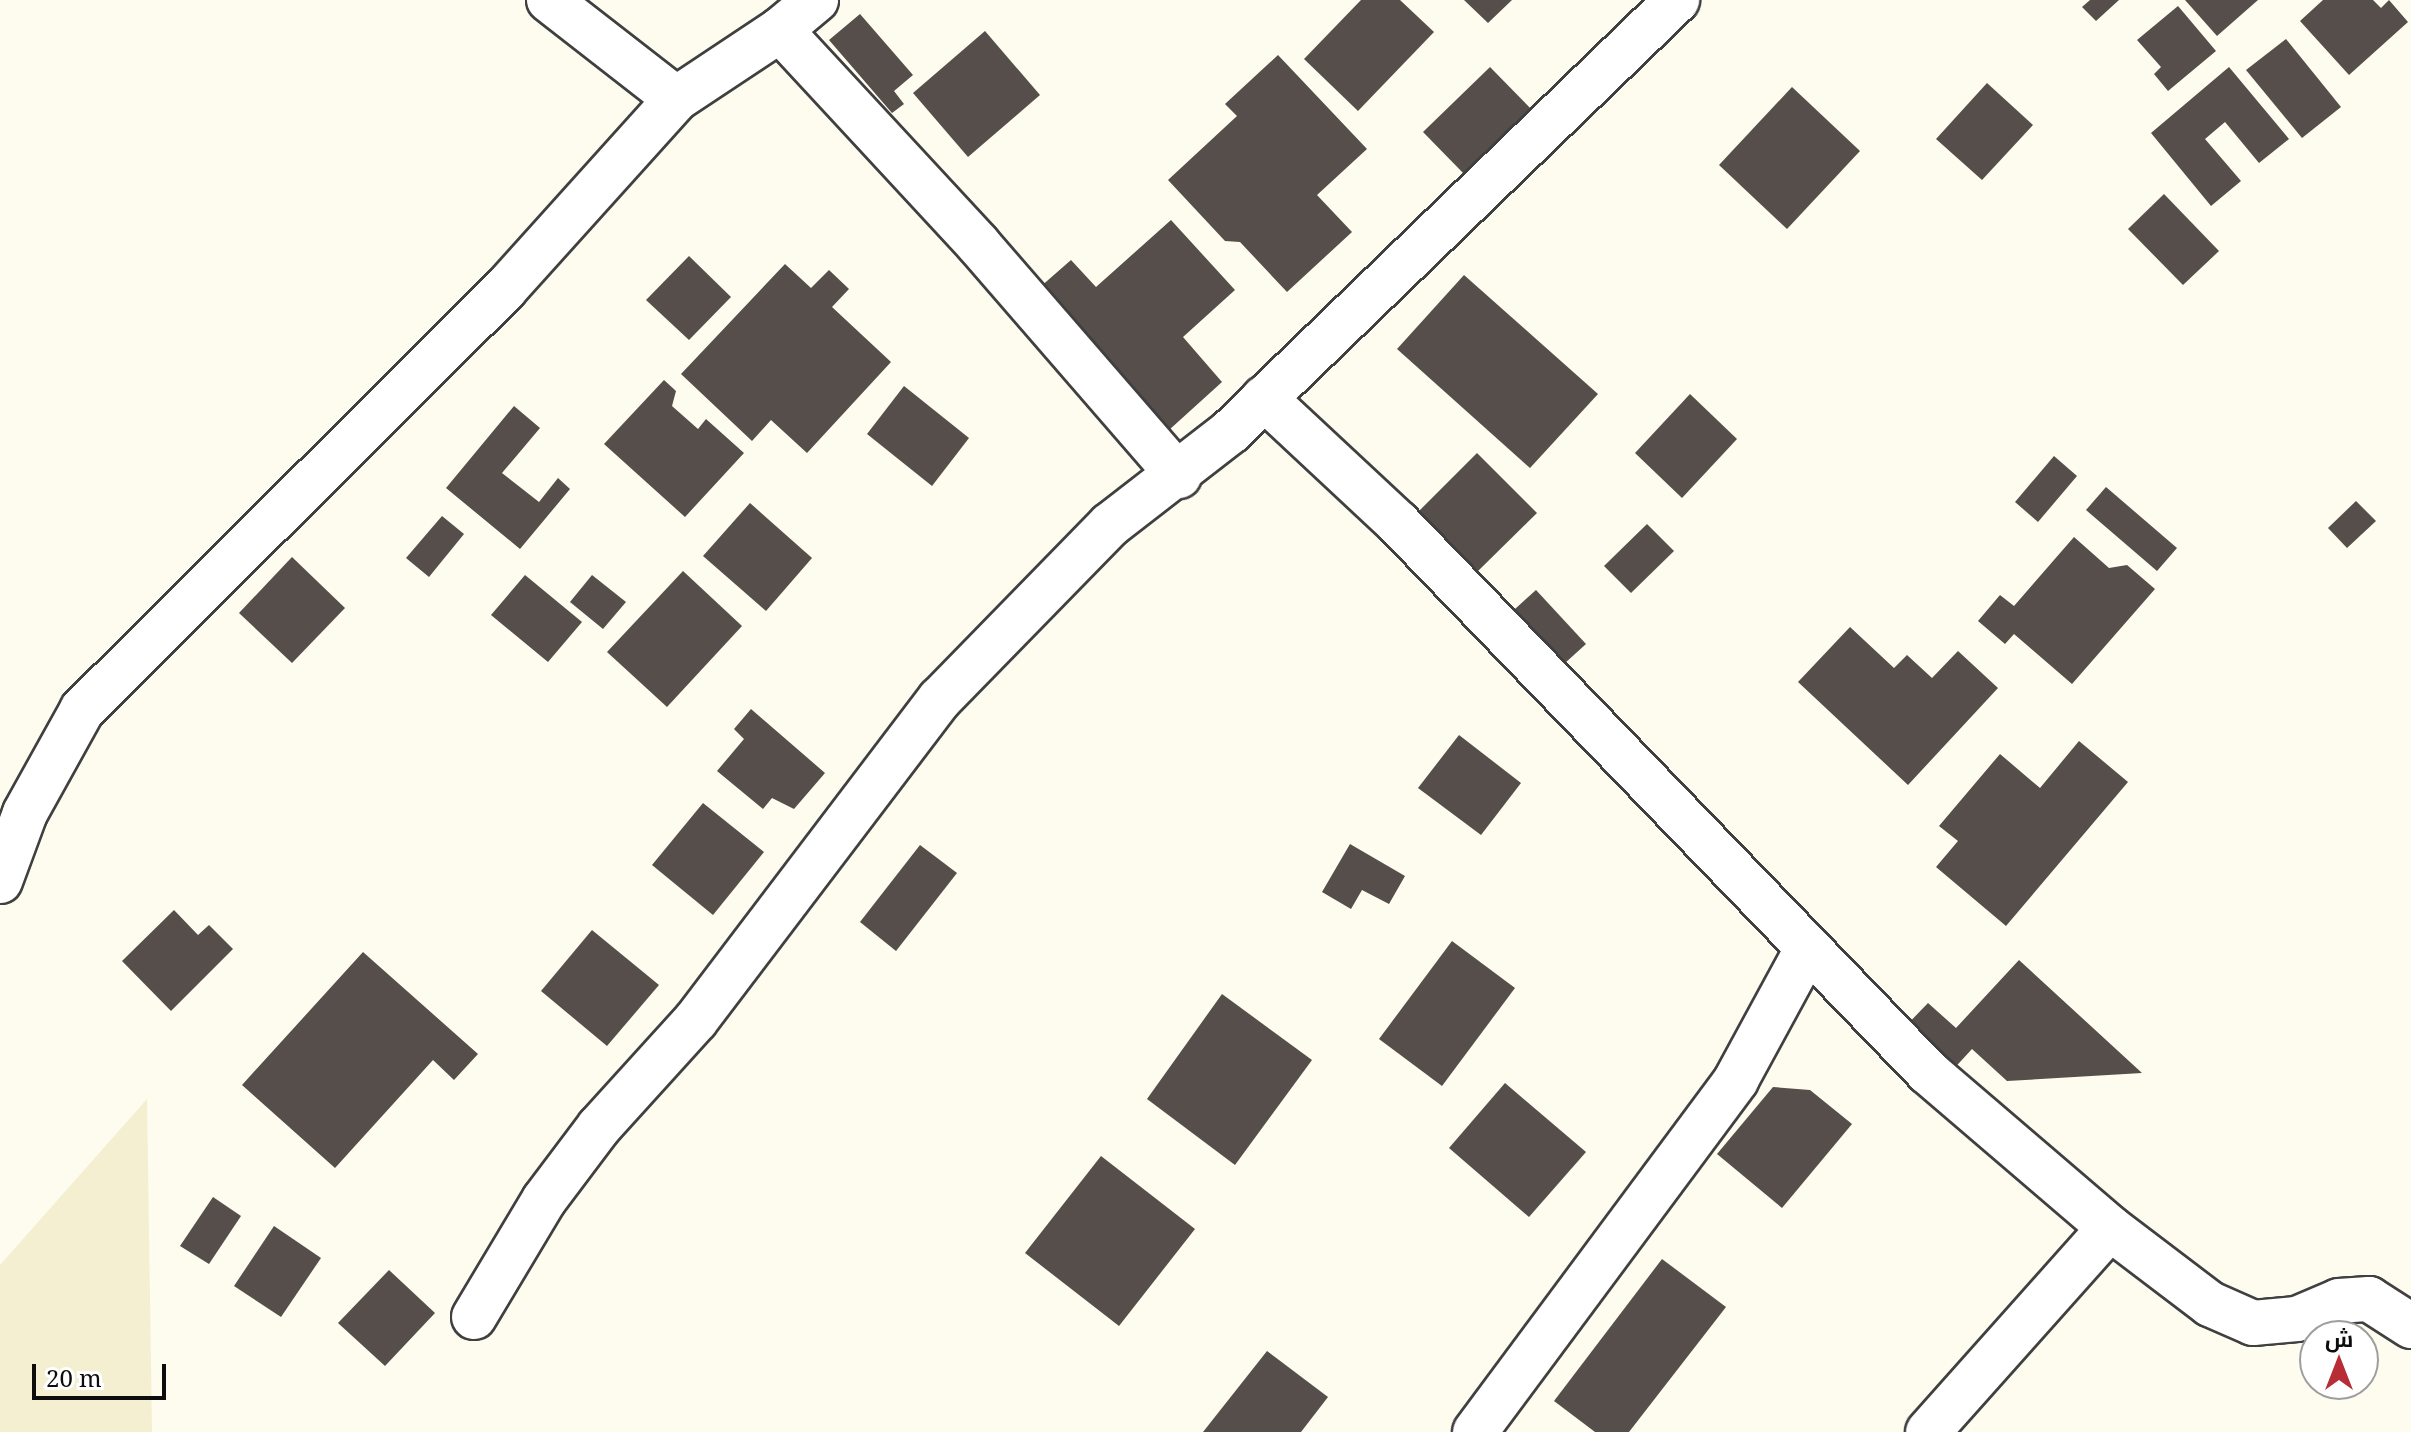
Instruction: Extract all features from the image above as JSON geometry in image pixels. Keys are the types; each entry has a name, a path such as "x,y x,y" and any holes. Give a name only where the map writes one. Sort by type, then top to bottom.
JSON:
{"street":[{"path":"549,0 676,99"},
{"path":"0,881 25,813 82,710 505,289 676,99 780,30 816,0"},
{"path":"474,1317 544,1200 589,1139 696,1020 940,699 1110,525 1179,476 1264,398 1677,0"},
{"path":"780,30 978,244 1179,476"},
{"path":"1264,398 1398,523 1806,951 1928,1072 2110,1228 2210,1304 2253,1323 2297,1319 2339,1301 2369,1299 2411,1326"},
{"path":"1475,1432 1736,1080 1806,951"},
{"path":"1928,1432 2110,1228"}],"shaded area":[{"path":"147,1099 152,1432 0,1432 0,1265"}],"building":[{"path":"1361,0 1400,0 1434,32 1358,111 1304,59"},
{"path":"1464,0 1512,0 1488,23"},
{"path":"2090,0 2119,0 2096,21 2082,7"},
{"path":"2185,0 2258,0 2217,36"},
{"path":"2323,0 2373,0 2381,8 2389,0 2408,22 2349,75 2300,21"},
{"path":"2178,6 2216,51 2168,91 2154,74 2161,67 2137,40"},
{"path":"860,14 913,75 894,91 904,104 892,113 829,40"},
{"path":"985,31 1040,95 968,157 913,93"},
{"path":"2286,39 2341,107 2302,138 2246,70"},
{"path":"1278,55 1367,149 1317,195 1352,232 1287,292 1240,242 1225,241 1168,180 1237,116 1225,104"},
{"path":"1490,67 1533,111 1467,177 1423,132"},
{"path":"2229,67 2289,139 2259,163 2225,122 2205,139 2241,181 2211,206 2151,133"},
{"path":"1987,83 2033,125 1982,180 1936,139"},
{"path":"1792,87 1860,151 1787,229 1719,165"},
{"path":"2164,194 2219,251 2183,285 2128,229"},
{"path":"1171,220 1235,290 1183,337 1222,382 1169,430 1039,288 1071,260 1096,287"},
{"path":"689,256 731,297 689,340 646,300"},
{"path":"785,264 811,288 829,270 849,289 832,307 891,362 807,453 771,420 752,441 681,374"},
{"path":"1464,275 1598,394 1530,468 1397,349"},
{"path":"664,380 676,391 672,406 698,429 706,419 744,453 685,517 604,444"},
{"path":"904,386 969,438 932,486 867,434"},
{"path":"1690,394 1737,439 1682,498 1635,453"},
{"path":"514,406 540,428 502,473 539,502 558,478 570,489 520,549 446,488"},
{"path":"1477,453 1537,513 1476,573 1417,513"},
{"path":"2054,456 2077,476 2038,522 2015,502"},
{"path":"2106,487 2177,548 2157,571 2086,510"},
{"path":"2356,501 2376,521 2347,548 2328,528"},
{"path":"750,503 812,558 766,611 703,556"},
{"path":"442,516 464,534 429,577 406,558"},
{"path":"1647,524 1674,551 1631,593 1604,566"},
{"path":"2074,537 2109,568 2127,565 2155,589 2072,684 2014,634 2005,644 1978,621 2000,595 2014,606"},
{"path":"292,557 345,608 292,663 239,613"},
{"path":"683,571 742,626 667,707 607,652"},
{"path":"525,575 582,622 548,662 491,615"},
{"path":"592,575 626,602 603,629 570,602"},
{"path":"1536,590 1586,644 1554,673 1505,618"},
{"path":"1850,627 1894,668 1907,655 1932,678 1958,651 1998,688 1908,785 1798,682"},
{"path":"751,709 825,773 794,809 772,798 763,809 717,771 744,739 734,729"},
{"path":"1459,735 1521,783 1481,835 1418,788"},
{"path":"2079,741 2128,782 2006,926 1936,867 1958,841 1939,826 2000,754 2040,788"},
{"path":"703,803 764,852 713,915 652,865"},
{"path":"1350,844 1405,876 1389,904 1362,890 1351,909 1322,892"},
{"path":"920,845 957,873 896,951 860,922"},
{"path":"174,910 198,935 209,925 233,949 171,1011 122,961"},
{"path":"592,930 659,985 607,1046 541,991"},
{"path":"1452,941 1515,988 1442,1086 1379,1039"},
{"path":"363,952 478,1054 454,1080 433,1060 335,1168 242,1085"},
{"path":"2019,960 2142,1073 2007,1081 1972,1049 1948,1075 1901,1031 1928,1003 1956,1028"},
{"path":"1222,994 1312,1060 1235,1165 1147,1099"},
{"path":"1505,1083 1586,1152 1529,1217 1449,1148"},
{"path":"1773,1087 1810,1090 1852,1124 1782,1208 1717,1154"},
{"path":"1101,1156 1195,1229 1119,1326 1025,1253"},
{"path":"213,1197 241,1216 209,1264 180,1246"},
{"path":"274,1226 321,1258 281,1317 234,1286"},
{"path":"1662,1259 1726,1307 1629,1432 1595,1432 1554,1401"},
{"path":"389,1270 435,1313 385,1366 338,1323"},
{"path":"1267,1351 1328,1397 1301,1432 1203,1432"}]}
